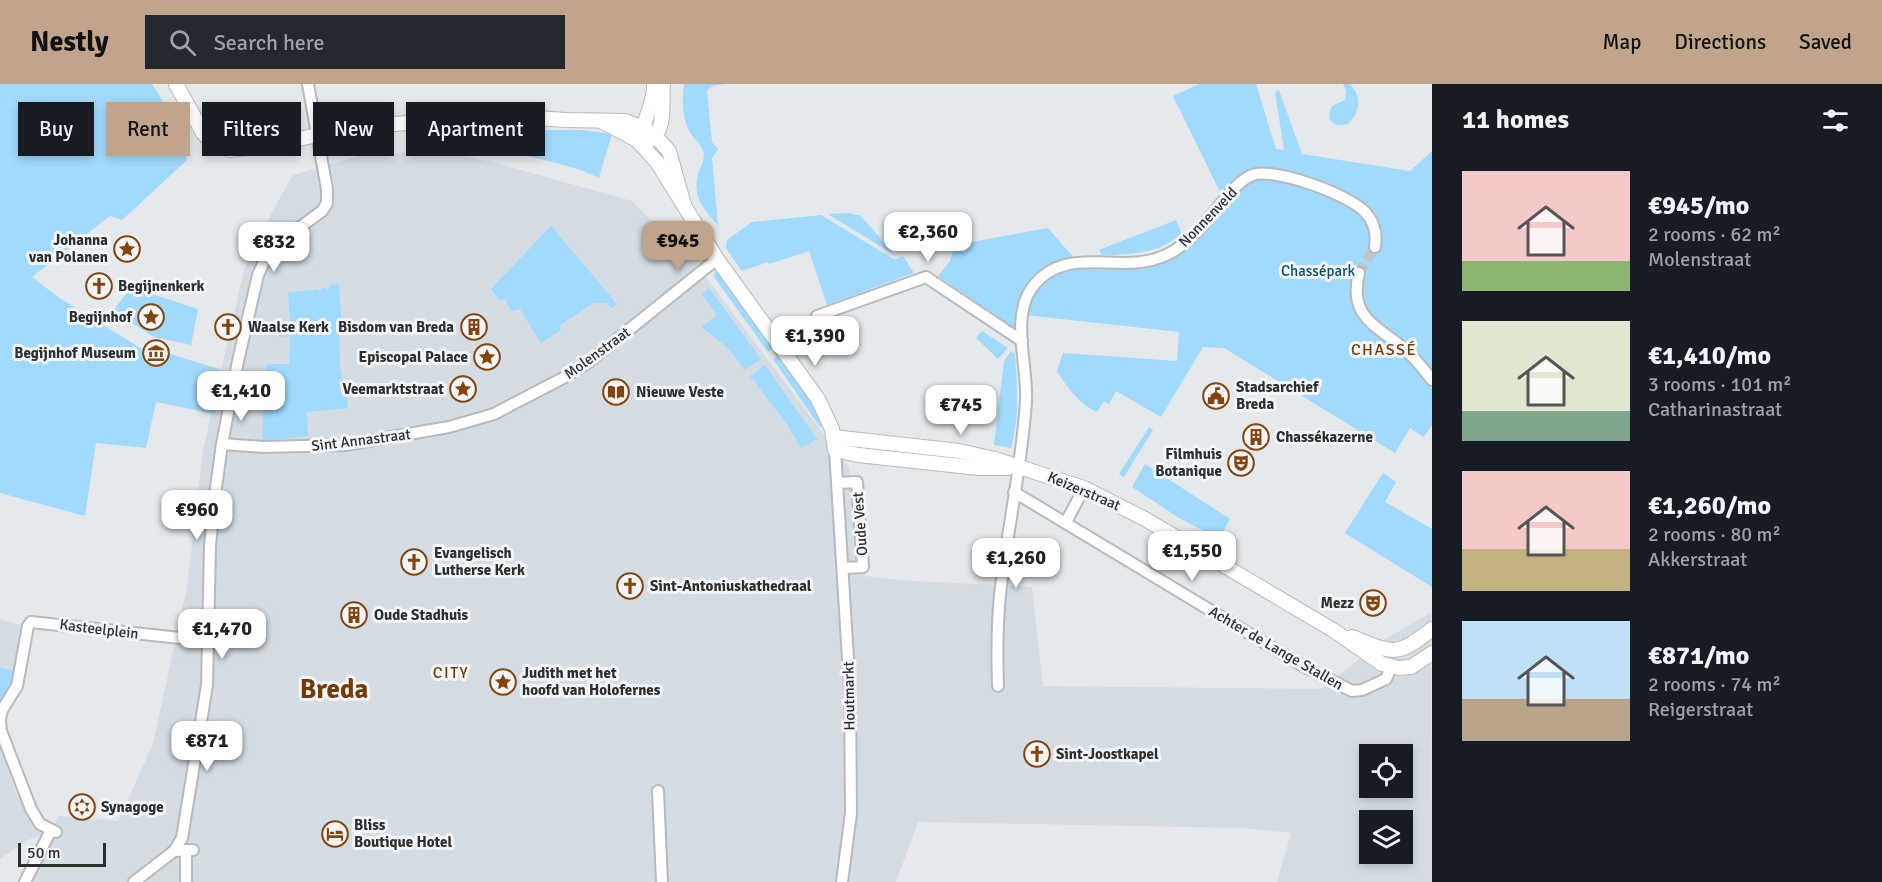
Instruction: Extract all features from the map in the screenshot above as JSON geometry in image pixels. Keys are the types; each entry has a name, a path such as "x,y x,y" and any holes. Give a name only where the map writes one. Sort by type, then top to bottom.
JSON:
{"street":[{"path":"176,84 202,131"},
{"path":"187,84 202,111"},
{"path":"308,84 313,112"},
{"path":"642,145 643,128 654,98 654,84"},
{"path":"642,145 656,136 662,122 663,84"},
{"path":"394,124 459,119 482,122 512,121 523,117 625,120 656,136 669,151 684,205"},
{"path":"601,121 632,136 642,145 657,162 684,205"},
{"path":"134,882 174,851 182,838 207,685 210,546 215,495 222,444 242,341 262,265 273,247 322,210 327,203 321,156"},
{"name":"Nonnenveld","path":"998,686 1001,593 1019,468 1026,399 1022,325 1026,298 1040,279 1064,265 1080,262 1134,264 1166,255 1193,236 1236,187 1254,175 1283,177 1309,183 1324,188 1363,209 1374,228 1375,247"},
{"name":"Oude Vest","path":"684,205 717,259 818,399 829,422 834,444 846,612"},
{"name":"Molenstraat","path":"462,422 494,414 581,367 717,259"},
{"path":"1359,273 1357,294 1364,316 1372,325 1411,355 1432,380"},
{"path":"817,316 926,277 1022,341"},
{"name":"Sint Annastraat","path":"222,444 263,447 345,445 449,427 462,422"},
{"name":"Keizerstraat","path":"834,444 959,451 995,459 1084,488 1145,519 1333,630 1377,661 1395,668"},
{"name":"Oude Vest","path":"837,483 857,482 863,567 843,568"},
{"path":"1066,522 1084,488"},
{"name":"Achter de Lange Stallen","path":"1014,492 1303,666 1352,692 1386,679 1395,668"},
{"path":"988,592 1001,593"},
{"name":"Houtmarkt","path":"842,882 850,825 851,781 846,612"},
{"name":"Kasteelplein","path":"0,720 2,710 17,686 28,626 34,622 208,641"},
{"path":"1429,660 1411,667 1395,668 1403,649 1432,629"},
{"name":"Keizerstraat","path":"1333,630 1384,649 1403,649"},
{"path":"1403,649 1429,660"},
{"path":"0,720 0,729 31,809 40,824 54,831 26,882"},
{"path":"658,791 662,882"},
{"path":"174,851 190,850 186,882"}],"shaded area":[{"path":"406,152 406,156 464,156 632,201 696,264 849,468 865,576 898,580 1032,587 1043,686 1321,689 1385,639 1431,613 1432,882 1277,882 1291,833 1243,828 918,822 896,882 25,882 58,816 118,821 153,744 187,587 203,450 244,270 293,175 358,156 394,156 394,153"},
{"path":"0,620 22,625 11,685 0,702"},
{"path":"0,746 17,796 42,835 28,840 0,859"}],"green space":[{"path":"0,84 152,84 163,102 106,102 106,156 187,156 186,161 122,220 110,216 32,277 58,297 158,359 163,361 167,353 225,371 215,414 156,402 146,448 96,443 85,516 0,493"},
{"path":"684,84 725,84 712,86 707,91 712,142 718,149 712,158 718,225 703,207 696,187 704,154 701,146 691,134 684,116"},
{"name":"Chassépark","path":"1199,84 1256,84 1276,149 1284,150 1275,92 1279,90 1302,154 1410,171 1432,151 1432,372 1425,378 1432,389 1432,425 1424,437 1410,428 1395,453 1224,348 1203,347 1161,417 1116,391 1109,404 1104,401 1097,412 1080,400 1057,371 1063,353 1177,361 1179,332 1016,314 1015,330 938,276 950,261 955,245 1048,228 1074,258 1117,261 1152,257 1194,234 1224,200 1173,96"},
{"path":"1343,84 1350,84 1357,94 1358,109 1348,124 1339,125 1330,119 1330,111 1332,106 1345,100 1346,91"},
{"path":"545,130 581,130 612,134 599,178 581,170 529,156 545,156"},
{"path":"828,214 860,215 896,256"},
{"path":"821,215 895,260 903,256 914,273 827,305 809,251 742,271 726,248 727,240 752,222"},
{"path":"1176,220 1182,234 1161,247 1139,253 1117,255 1102,255 1099,250"},
{"path":"551,226 617,304 612,308 606,303 594,303 560,325 561,330 541,343 520,309 511,311 505,299 499,300 491,289"},
{"path":"715,271 724,278 774,347 768,352 714,277"},
{"path":"339,284 342,324 339,325 340,367 344,384 346,384 348,408 307,412 308,436 262,441 264,390 261,390 267,364 289,364 290,337 278,336 279,328 286,327 290,322 288,292 328,289 330,285"},
{"path":"131,287 198,309 191,345 154,337 113,311"},
{"path":"709,288 761,359 745,370 729,349 702,327 717,315 702,294"},
{"path":"982,331 1008,348 998,359 976,338"},
{"path":"1011,351 1015,354 1017,401 1016,425 1011,448 994,445 1004,361"},
{"path":"779,355 815,406 823,425 820,427 773,359"},
{"path":"765,365 817,439 801,448 786,423 750,376"},
{"path":"1149,427 1153,430 1124,477 1119,474"},
{"path":"1145,464 1230,519 1219,539 1179,518 1132,487"},
{"path":"1383,473 1396,482 1385,502 1432,529 1432,587 1345,533"},
{"path":"0,668 14,671 10,688 0,702"}],"tunnel":[{"path":"1359,273 1375,247"}],"place":[{"name":"Johanna van Polanen","path":"127,249"},
{"name":"Begijnenkerk","path":"99,286"},
{"name":"Begijnhof","path":"151,317"},
{"name":"Waalse Kerk","path":"228,327"},
{"name":"Bisdom van Breda","path":"474,327"},
{"name":"Begijnhof Museum","path":"156,353"},
{"name":"Episcopal Palace","path":"487,357"},
{"name":"Veemarktstraat","path":"463,389"},
{"name":"Nieuwe Veste","path":"616,392"},
{"name":"Stadsarchief Breda","path":"1216,396"},
{"name":"Chassékazerne","path":"1256,437"},
{"name":"Filmhuis Botanique","path":"1241,463"},
{"name":"Evangelisch Lutherse Kerk","path":"414,562"},
{"name":"Sint-Antoniuskathedraal","path":"630,586"},
{"name":"Mezz","path":"1373,603"},
{"name":"Oude Stadhuis","path":"354,615"},
{"name":"Judith met het hoofd van Holofernes","path":"503,682"},
{"name":"Sint-Joostkapel","path":"1037,754"},
{"name":"Synagoge","path":"82,807"},
{"name":"Bliss Boutique Hotel","path":"335,834"}],"district":[{"name":"CHASSÉ","path":"1384,350"},
{"name":"CITY","path":"451,673"},
{"name":"Breda","path":"334,689"}]}
